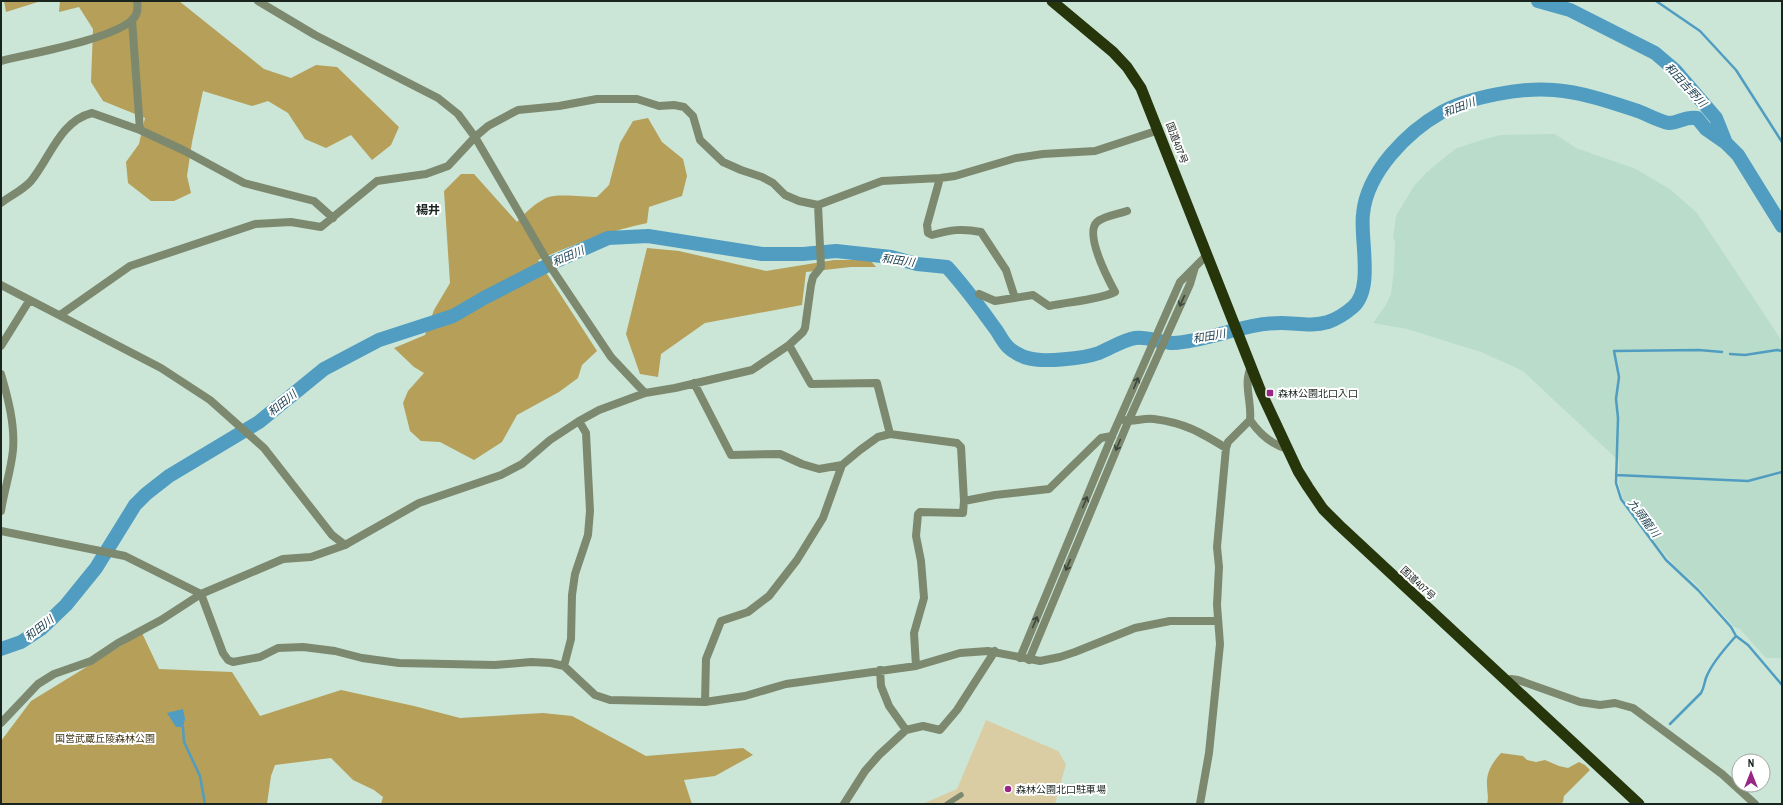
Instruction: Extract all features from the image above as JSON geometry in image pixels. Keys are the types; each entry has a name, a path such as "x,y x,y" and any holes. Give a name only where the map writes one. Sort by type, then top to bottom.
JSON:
{"highway":[{"name":"国道407号","path":"1052,1 1113,52 1127,67 1141,88 1159,130 1251,367 1298,471 1323,509 1387,571 1639,804"}],"street":[{"path":"1,61 85,40 114,30 132,20 138,10 138,1"},
{"path":"258,1 315,35 438,98 458,114 475,137 552,268 611,357 645,393"},
{"path":"132,20 140,130"},
{"path":"60,315 130,266 255,224 291,222 321,227 377,181 426,174 448,166 475,137 488,126 518,110 559,106 597,99 637,99 659,106 674,105 684,107 693,116 700,140 723,162 762,177 773,183 785,195 799,201 818,205 882,181 955,176 1016,158 1043,154 1095,151 1159,130"},
{"path":"1,203 9,196 21,191 31,180 64,131 76,120 86,114 92,113 140,130 183,150 244,183 314,201 333,218"},
{"path":"940,178 927,225 928,233 932,236 954,229 967,229 981,232 1006,270 1015,298"},
{"path":"1,723 38,684 54,674 91,661 118,642 161,620 201,594 283,559 310,557 345,545 419,503 501,475 522,464 550,440 580,421 618,402 645,393 675,388 752,370 789,345 805,328 813,277 821,267 818,205"},
{"path":"979,294 995,301 1033,295 1049,306 1075,300 1101,298 1115,292 1097,257 1094,228 1097,222 1127,211"},
{"path":"1029,660 1124,420 1190,284 1196,264 1207,255"},
{"path":"1,285 29,301 60,315 102,339 161,368 215,404 264,448 332,534 345,545"},
{"path":"1,346 29,301"},
{"path":"789,345 811,384 877,383 890,434"},
{"path":"1251,367 1247,375 1251,409 1250,420 1254,426 1277,446 1288,449"},
{"path":"1,374 13,427 13,450 1,511"},
{"path":"694,383 731,454 780,454 802,464 819,469 842,465 878,437 890,434 956,444 960,447 964,501 963,514 920,512 918,514 916,536 921,560 924,598 914,633 916,666"},
{"path":"1020,658 1112,436 1124,420 1152,418 1178,424 1196,429 1226,448"},
{"path":"1200,804 1209,753 1220,644 1217,604 1219,567 1217,547 1226,448 1228,442 1250,420"},
{"path":"564,666 571,639 572,595 576,574 588,535 590,511 586,433 580,421"},
{"path":"964,501 995,495 1049,489 1101,438 1112,436"},
{"path":"705,702 706,659 721,621 748,612 769,596 797,560 823,518 842,465"},
{"path":"1,531 126,556 201,594 223,652 228,660 233,662 260,658 278,648 302,647 335,651 362,658 399,664 495,666 531,662 551,663 564,666 595,695 610,700 705,702 745,696 786,684 916,666 960,653 995,651 1029,660 1040,661 1060,657 1135,628 1170,621 1218,621"},
{"path":"844,804 866,771 879,755 906,730 923,726 940,730 957,710 995,651"},
{"path":"880,670 881,686 889,706 906,730"},
{"path":"1506,681 1511,679 1518,680 1580,702 1600,705 1615,703 1633,708 1722,774 1756,804"},
{"path":"947,804 961,795"}],"shaded area":[{"path":"1555,134 1576,148 1636,169 1671,190 1697,213 1782,341 1782,658 1766,658 1740,629 1734,627 1696,584 1678,569 1657,545 1622,497 1619,484 1619,461 1523,371 1481,352 1407,329 1373,323 1386,305 1391,294 1394,269 1395,240 1393,239 1396,216 1414,186 1427,172 1455,149 1478,141 1500,135"},
{"path":"986,720 1058,751 1066,764 1055,804 922,804 957,789"}],"green space":[{"path":"4,1 41,1 6,12"},
{"path":"60,1 179,1 264,69 291,78 316,65 337,67 399,127 391,145 372,160 351,135 326,148 305,139 288,113 268,101 252,106 203,91 192,142 187,176 191,193 174,201 151,201 128,183 126,162 139,144 145,118 103,101 91,82 93,29 79,7 59,12"},
{"path":"648,118 662,142 683,159 687,176 682,196 649,207 647,223 592,238 538,260 597,351 582,365 578,378 559,392 517,415 502,442 474,460 440,442 421,441 410,431 403,403 408,391 424,373 414,367 394,348 425,335 434,310 450,283 444,191 461,174 474,174 517,222 530,209 546,198 564,195 597,197 609,185 620,143 633,121"},
{"path":"647,248 679,251 766,271 834,260 870,260 876,267 851,267 806,272 802,305 705,323 661,354 658,377 640,374 626,334"},
{"name":"国営武蔵丘陵森林公園","path":"142,633 159,669 232,672 260,716 341,690 460,718 543,713 572,716 646,756 743,748 753,755 715,776 684,780 692,804 381,804 383,797 374,790 353,780 331,758 275,765 271,776 267,804 1,804 1,741 31,701"},
{"path":"1501,753 1523,756 1527,760 1536,762 1545,760 1568,768 1579,762 1590,770 1564,796 1563,802 1560,804 1487,804 1487,780 1489,772"}],"water":[{"path":"183,709 185,719 183,727 176,727 167,713"}],"waterway":[{"name":"和田吉野川","path":"1538,1 1570,10 1655,53 1675,70 1716,118 1726,143 1738,155 1782,226"},
{"name":"和田吉野川","path":"1656,1 1700,31 1736,70 1782,142"},
{"name":"和田川","path":"1,649 21,642 41,629 66,605 96,568 135,505 146,494 169,476 259,422 324,369 379,340 453,316 484,298 554,262 608,238 648,236 762,254 803,254 836,251 891,257 917,264 947,267 971,296 1010,349 1017,354 1035,359 1064,359 1084,357 1099,353 1122,342 1135,338 1144,338 1168,343 1186,342 1254,326 1281,323 1310,325 1331,321 1341,316 1353,307 1359,299 1363,288 1365,276 1363,214 1366,198 1372,183 1391,155 1415,130 1442,112 1467,102 1496,94 1527,90 1541,89 1565,91 1607,101 1669,123 1689,118 1697,118 1706,129 1726,143"},
{"name":"九頭龍川","path":"1670,724 1701,693 1711,667 1723,650 1736,636 1731,627 1698,590 1666,560 1621,499 1616,483 1618,418 1616,399 1619,377 1614,351 1699,350 1722,352"},
{"name":"九頭龍川","path":"1730,354 1745,355 1777,350 1782,351"},
{"path":"1616,475 1748,481 1782,472"},
{"path":"1736,636 1748,645 1782,685"},
{"path":"183,727 184,742 200,776 205,804"}],"place":[{"name":"森林公園北口入口","path":"1270,393"},
{"name":"森林公園北口駐車場","path":"1008,789"}],"district":[{"name":"楊井","path":"428,210"}]}
